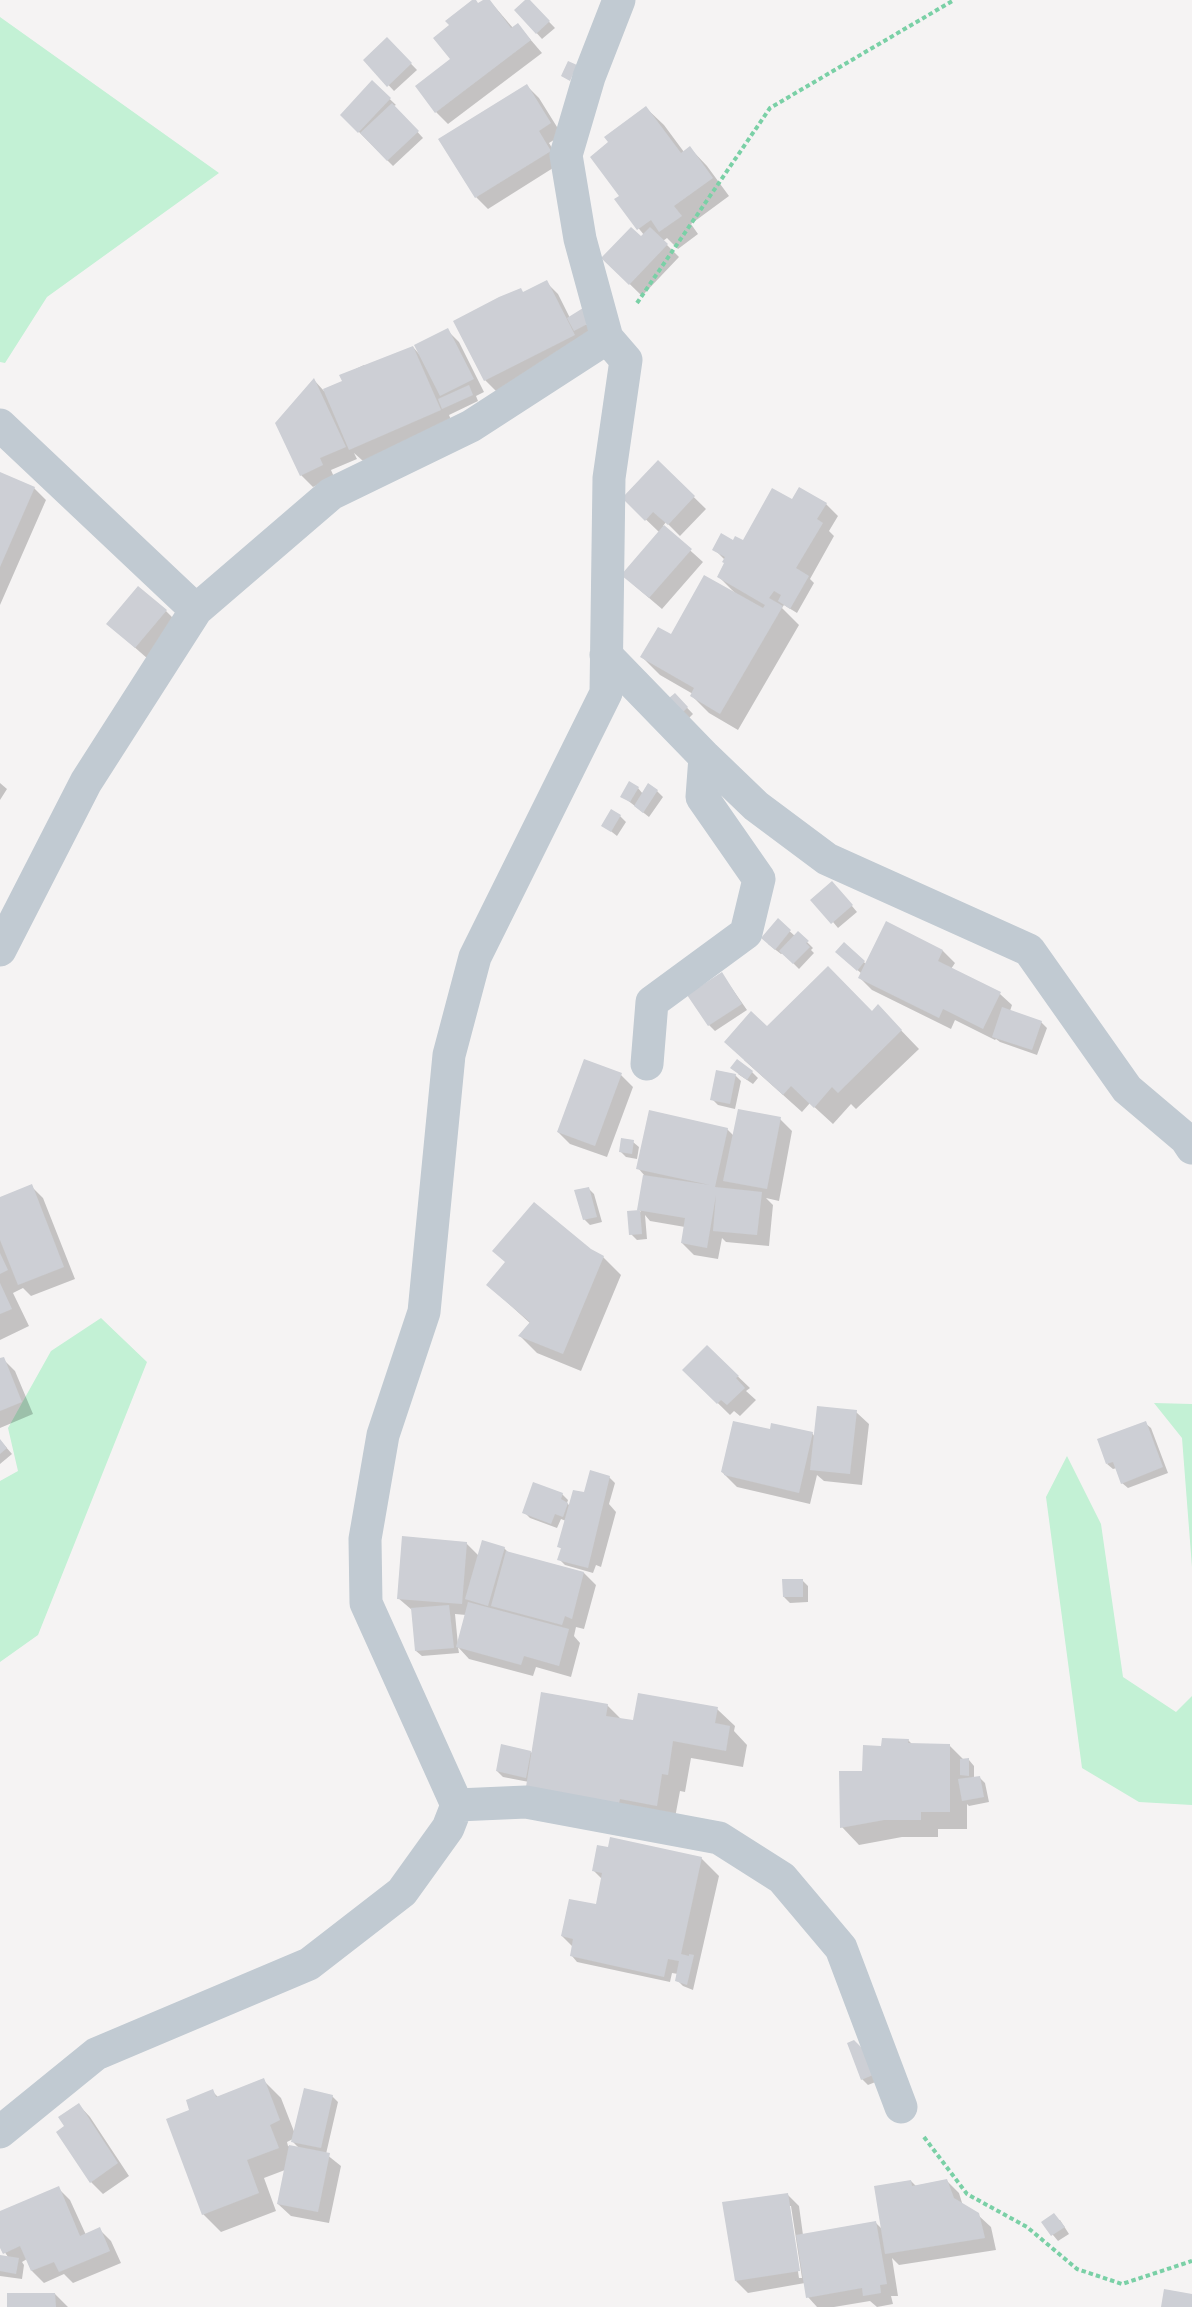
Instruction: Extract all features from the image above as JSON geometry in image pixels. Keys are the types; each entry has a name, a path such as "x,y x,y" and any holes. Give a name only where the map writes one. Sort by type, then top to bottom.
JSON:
{"street":[{"path":"0,2132 96,2055 309,1964 402,1892 448,1828 457,1805 366,1603 365,1539 383,1436 424,1312 449,1055 475,957 606,693 609,478 626,360 607,338 580,239 566,155 589,77 619,0"},
{"path":"0,950 86,782 196,610 331,494 471,426 607,338"},
{"path":"0,425 196,610"},
{"path":"606,655 705,758 756,806 827,859 1029,950 1127,1089 1186,1138 1192,1148"},
{"path":"647,1064 652,1002 746,933 759,879 702,797 705,758"},
{"path":"457,1805 526,1802 719,1838 782,1878 841,1948 901,2107"}],"path":[{"path":"607,338 644,295 770,108 954,0"},
{"path":"901,2107 967,2194 1027,2227 1077,2269 1122,2284 1192,2261"}],"green space":[{"path":"0,17 219,173 47,297 5,363 0,362"},
{"path":"101,1318 147,1362 38,1635 0,1662 0,1481 18,1471 8,1428 51,1351"},
{"path":"1154,1403 1192,1404 1192,1567 1182,1438"},
{"path":"1067,1456 1101,1524 1123,1677 1176,1712 1192,1696 1192,1805 1139,1802 1082,1768 1046,1497"}],"building":[{"path":"472,0 478,3 490,0 511,28 518,23 531,40 435,113 415,86 450,59 433,38 449,25 445,21"},
{"path":"525,0 530,0 550,21 536,34 514,10"},
{"path":"387,37 412,63 387,87 363,60"},
{"path":"568,61 577,65 570,81 561,76"},
{"path":"372,80 391,98 358,133 340,115"},
{"path":"527,84 551,123 539,131 551,151 475,198 438,139"},
{"path":"392,103 419,131 387,161 360,133"},
{"path":"646,106 681,153 690,146 713,178 674,206 682,216 659,232 651,220 637,230 614,199 619,196 590,157 608,142 604,137"},
{"path":"631,227 641,236 650,227 668,244 629,285 601,258"},
{"path":"547,280 575,335 484,381 453,321 499,297 521,288 523,292"},
{"path":"583,308 591,322 574,331 567,318"},
{"path":"448,328 474,379 440,396 414,345"},
{"path":"413,346 441,410 349,450 323,389 342,381 339,375"},
{"path":"314,378 346,447 320,458 323,465 300,476 275,423"},
{"path":"469,385 473,395 442,409 438,399"},
{"path":"658,460 695,496 668,525 653,512 645,521 622,498"},
{"path":"0,472 35,487 0,567"},
{"path":"799,487 827,503 817,519 823,523 796,568 809,576 790,609 778,601 781,595 774,591 769,598 783,606 720,714 690,696 694,688 640,657 658,627 671,634 704,575 763,608 765,605 717,577 725,557 712,550 721,533 733,540 735,536 743,540 772,488 792,499"},
{"path":"664,525 692,549 649,598 621,575"},
{"path":"138,586 167,610 135,648 106,624"},
{"path":"675,693 688,707 682,713 669,698"},
{"path":"629,781 639,787 630,802 620,797"},
{"path":"648,783 658,790 643,813 634,806"},
{"path":"611,809 621,815 611,832 601,826"},
{"path":"832,881 853,905 831,924 810,900"},
{"path":"778,918 791,930 775,950 761,938"},
{"path":"886,921 943,950 938,961 1001,992 983,1029 943,1009 939,1018 858,978"},
{"path":"798,931 809,941 806,943 810,947 793,964 779,951"},
{"path":"844,942 865,961 857,971 835,952"},
{"path":"828,966 872,1011 878,1004 902,1030 838,1093 832,1087 814,1108 791,1086 783,1095 724,1042 751,1011 767,1026"},
{"path":"722,972 742,1004 708,1026 687,995"},
{"path":"1002,1007 1042,1021 1032,1050 992,1037"},
{"path":"584,1059 622,1073 595,1146 557,1132"},
{"path":"737,1059 753,1071 747,1080 730,1068"},
{"path":"716,1070 736,1074 730,1104 710,1100"},
{"path":"738,1109 781,1117 767,1189 723,1181"},
{"path":"649,1110 728,1128 715,1187 762,1192 757,1235 713,1231 716,1195 707,1248 681,1243 685,1218 637,1210 643,1175 710,1185 636,1169"},
{"path":"621,1138 634,1140 632,1154 619,1152"},
{"path":"32,1184 64,1267 18,1285 0,1240 0,1197"},
{"path":"589,1187 597,1217 583,1220 574,1190"},
{"path":"534,1202 591,1249 604,1256 563,1354 518,1336 530,1322 486,1285 505,1262 492,1251"},
{"path":"640,1210 642,1234 629,1235 627,1211"},
{"path":"0,1253 8,1270 0,1274"},
{"path":"0,1283 12,1309 0,1314"},
{"path":"707,1345 739,1376 736,1378 745,1388 727,1405 721,1400 717,1404 682,1370"},
{"path":"4,1357 22,1402 0,1411 0,1358"},
{"path":"817,1406 857,1410 850,1474 810,1470"},
{"path":"733,1421 770,1429 771,1423 813,1432 799,1493 724,1475 721,1472"},
{"path":"1146,1421 1163,1467 1121,1484 1113,1462 1106,1464 1097,1439"},
{"path":"0,1439 7,1448 0,1454"},
{"path":"590,1470 610,1476 588,1568 557,1560 561,1548 557,1547 573,1490 584,1492"},
{"path":"533,1482 563,1493 561,1499 568,1503 563,1517 555,1514 551,1524 522,1513"},
{"path":"402,1536 467,1542 462,1604 397,1599"},
{"path":"482,1540 505,1547 488,1606 465,1599"},
{"path":"506,1551 584,1572 572,1619 565,1616 562,1625 491,1606"},
{"path":"782,1579 803,1579 803,1597 783,1597"},
{"path":"468,1602 569,1629 559,1666 524,1656 521,1665 456,1647"},
{"path":"449,1605 454,1648 415,1651 411,1608"},
{"path":"541,1692 608,1704 606,1716 633,1720 638,1693 718,1707 715,1723 730,1726 726,1751 673,1741 668,1775 662,1774 657,1806 620,1799 619,1803 526,1787"},
{"path":"882,1738 909,1739 908,1743 950,1744 950,1812 921,1812 921,1820 884,1820 840,1828 839,1771 862,1771 863,1745 881,1746"},
{"path":"501,1744 531,1751 526,1778 496,1771"},
{"path":"969,1758 969,1776 960,1775 960,1759"},
{"path":"980,1776 984,1797 962,1801 958,1779"},
{"path":"610,1837 702,1857 681,1954 694,1955 687,1985 675,1981 679,1961 668,1959 664,1977 570,1956 573,1939 561,1936 569,1899 596,1904 602,1873 592,1871 597,1845 608,1847"},
{"path":"854,2040 864,2050 873,2075 861,2080 847,2043"},
{"path":"264,2078 280,2120 270,2125 279,2148 247,2160 259,2193 202,2215 166,2119 189,2110 186,2100 213,2089 216,2097"},
{"path":"304,2088 333,2095 321,2148 291,2142"},
{"path":"79,2103 118,2163 90,2183 56,2132 64,2126 58,2117"},
{"path":"289,2145 330,2153 318,2212 277,2204"},
{"path":"947,2179 954,2198 979,2213 985,2238 885,2254 874,2186 911,2180 912,2186"},
{"path":"59,2186 80,2236 100,2227 110,2251 59,2272 54,2262 31,2271 20,2246 3,2254 0,2248 0,2211"},
{"path":"788,2193 800,2271 735,2281 722,2202"},
{"path":"1054,2213 1065,2227 1051,2236 1041,2222"},
{"path":"876,2221 887,2284 880,2285 881,2293 863,2296 862,2288 806,2298 796,2235"},
{"path":"0,2255 19,2258 16,2274 0,2271"},
{"path":"1164,2289 1192,2294 1192,2307 1161,2307"},
{"path":"7,2293 55,2293 56,2307 7,2307"}]}
